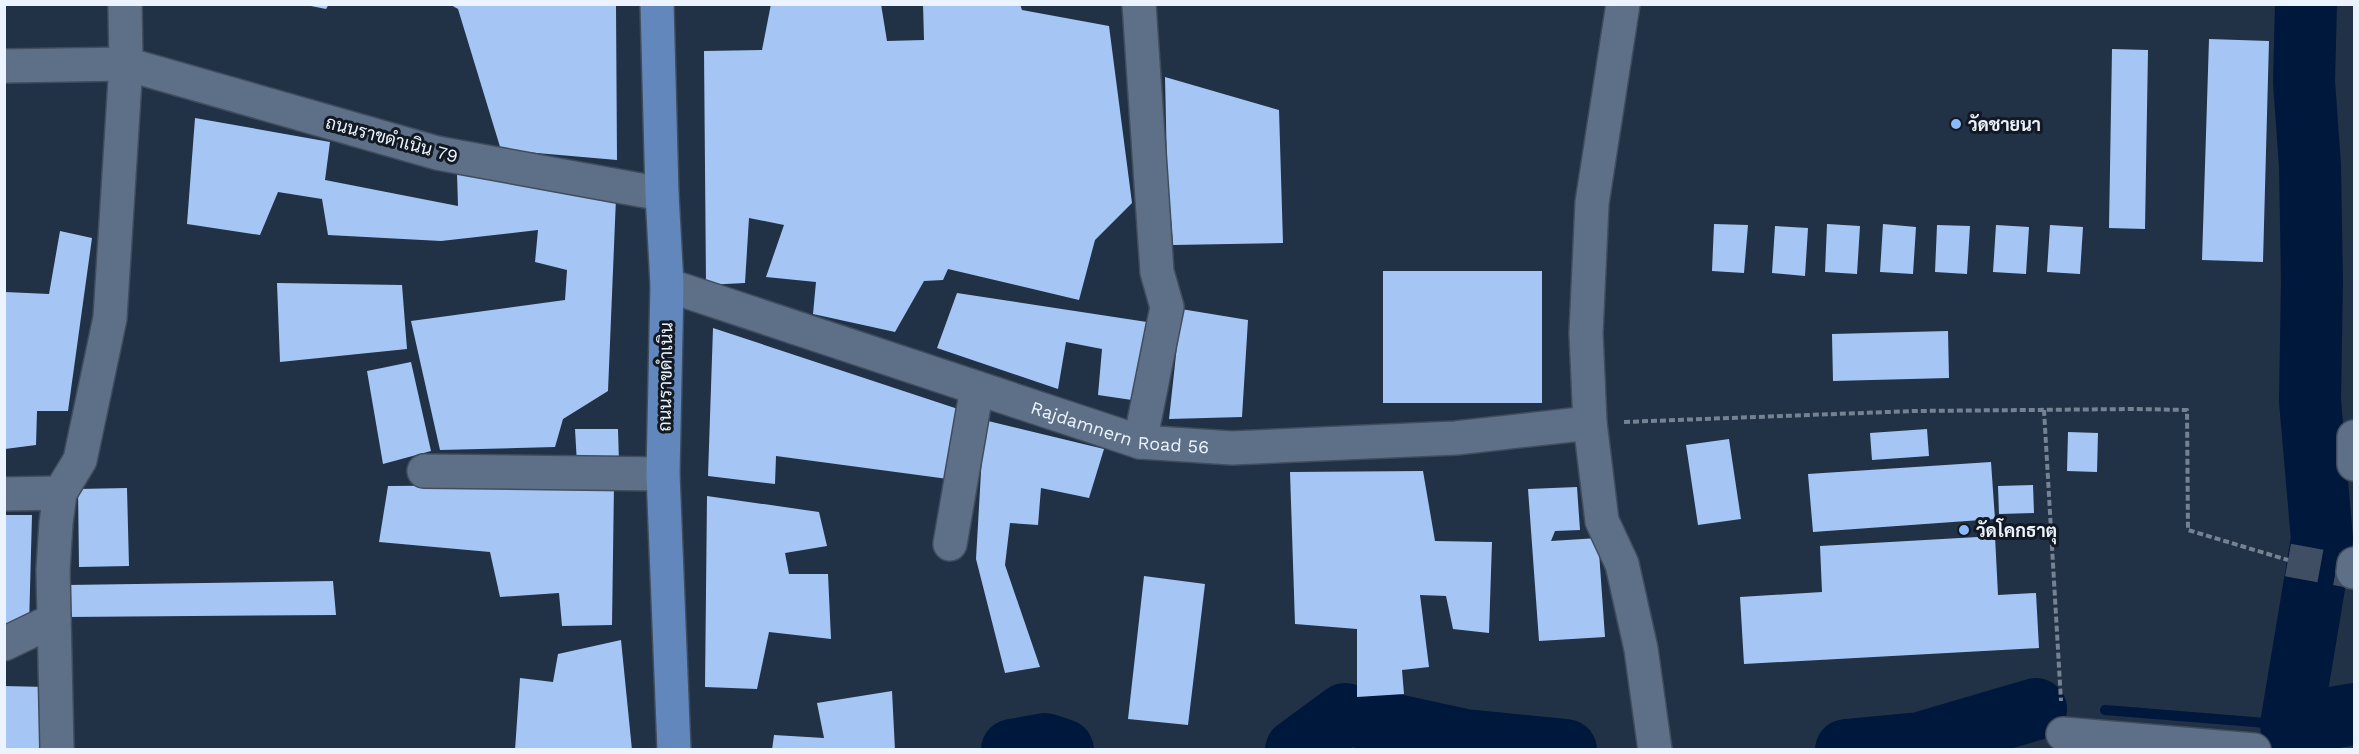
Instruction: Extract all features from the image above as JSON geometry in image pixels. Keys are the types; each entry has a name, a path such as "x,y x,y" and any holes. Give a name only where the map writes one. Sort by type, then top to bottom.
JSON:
{"main road":[{"name":"ถนนราขดำเนิน","path":"657,4 667,285 663,474 674,750"}],"street":[{"path":"57,750 53,570 56,523 60,493 80,460 110,318 126,64 125,4"},
{"path":"1139,4 1157,272 1167,307 1140,442"},
{"path":"1623,4 1592,202 1586,333 1590,423 1602,521 1622,564 1641,649 1655,750"},
{"name":"ถนนราขดำเนิน 79","path":"4,66 126,64 437,153 662,194"},
{"name":"Rajdamnern Road 56","path":"667,285 1140,442 1232,448 1456,438 1590,423"},
{"path":"950,544 977,388"},
{"path":"2355,437 2355,464"},
{"path":"424,471 663,474"},
{"path":"4,494 60,493"},
{"path":"4,644 54,620"},
{"path":"2063,734 2254,750"}],"path":[{"path":"1590,423 1914,411 2187,410 2188,530 2288,560"},
{"path":"2044,411 2063,734"}],"building":[{"path":"311,4 329,4 326,9 311,6"},
{"path":"771,4 881,4 887,41 924,40 923,4 1020,4 1022,10 1109,26 1132,203 1095,240 1079,300 948,269 943,280 924,281 895,332 813,314 816,282 766,277 784,225 749,218 745,283 706,285 704,51 762,50"},
{"path":"451,5 616,5 617,160 501,150 458,9"},
{"path":"2209,39 2269,41 2263,262 2202,260"},
{"path":"2112,49 2148,50 2145,229 2109,228"},
{"path":"1165,77 1279,110 1283,243 1173,245 1167,167"},
{"path":"195,118 330,142 325,180 458,206 457,173 616,198 608,391 563,419 555,447 440,450 411,321 565,300 567,270 535,262 538,230 441,241 328,235 322,199 278,192 260,235 187,224"},
{"path":"1714,224 1748,225 1744,273 1712,271"},
{"path":"1827,224 1860,226 1857,274 1825,272"},
{"path":"1883,224 1916,227 1913,274 1880,272"},
{"path":"1937,225 1970,226 1967,274 1935,272"},
{"path":"1996,225 2029,227 2026,274 1993,272"},
{"path":"2050,225 2083,227 2080,274 2047,272"},
{"path":"1775,226 1808,228 1805,276 1772,273"},
{"path":"60,231 92,238 68,411 37,411 36,445 5,449 5,292 49,294"},
{"path":"1383,271 1542,271 1542,403 1383,403"},
{"path":"277,283 402,285 407,349 280,362"},
{"path":"957,293 1147,322 1132,400 1098,395 1102,349 1066,342 1058,389 937,348"},
{"path":"1181,309 1248,320 1242,417 1169,419"},
{"path":"713,328 958,409 948,479 776,456 775,484 708,476"},
{"path":"1948,331 1949,378 1833,381 1832,334"},
{"path":"411,362 431,451 383,464 367,371"},
{"path":"984,420 1104,449 1089,498 1041,488 1038,525 1010,523 1005,565 1040,667 1005,673 976,559"},
{"path":"575,429 618,429 619,463 577,464"},
{"path":"1927,429 1929,456 1872,460 1870,433"},
{"path":"2068,432 2098,433 2097,472 2067,471"},
{"path":"1729,439 1741,519 1698,525 1686,445"},
{"path":"1991,462 1995,519 1813,532 1808,474"},
{"path":"1423,471 1435,541 1492,542 1489,633 1453,629 1446,596 1420,595 1429,667 1402,670 1404,694 1357,697 1357,629 1295,624 1290,472"},
{"path":"614,484 612,625 562,626 559,593 500,597 490,552 379,542 388,486"},
{"path":"2033,485 2034,513 1999,514 1998,486"},
{"path":"1577,487 1580,530 1555,531 1551,541 1598,538 1605,637 1539,641 1528,489"},
{"path":"127,488 129,566 79,567 78,489"},
{"path":"707,496 819,512 827,546 785,553 789,574 828,574 831,639 769,632 757,689 705,687"},
{"path":"4,515 32,515 29,626 4,623"},
{"path":"1995,536 1998,595 2036,593 2039,648 1744,664 1740,597 1822,592 1820,546"},
{"path":"1144,576 1205,584 1188,725 1128,719"},
{"path":"333,581 336,615 66,617 66,585"},
{"path":"621,640 632,750 515,750 520,678 553,682 558,654"},
{"path":"4,686 46,687 45,750 4,750"},
{"path":"892,691 895,750 772,750 774,735 824,738 817,703"}],"waterway":[{"path":"2306,4 2304,82 2310,166 2312,281 2310,401 2322,539 2291,725 2354,714"},
{"path":"1846,750 1920,743 2036,709"},
{"path":"2105,710 2291,725"},
{"path":"1296,750 1345,714 1465,740 1566,750"},
{"path":"1012,750 1045,744 1063,750"}],"tunnel":[{"path":"2288,560 2353,572"}],"place":[{"name":"วัดชายนา","path":"1956,124"},
{"name":"วัดโคกธาตุ","path":"1964,530"}]}
